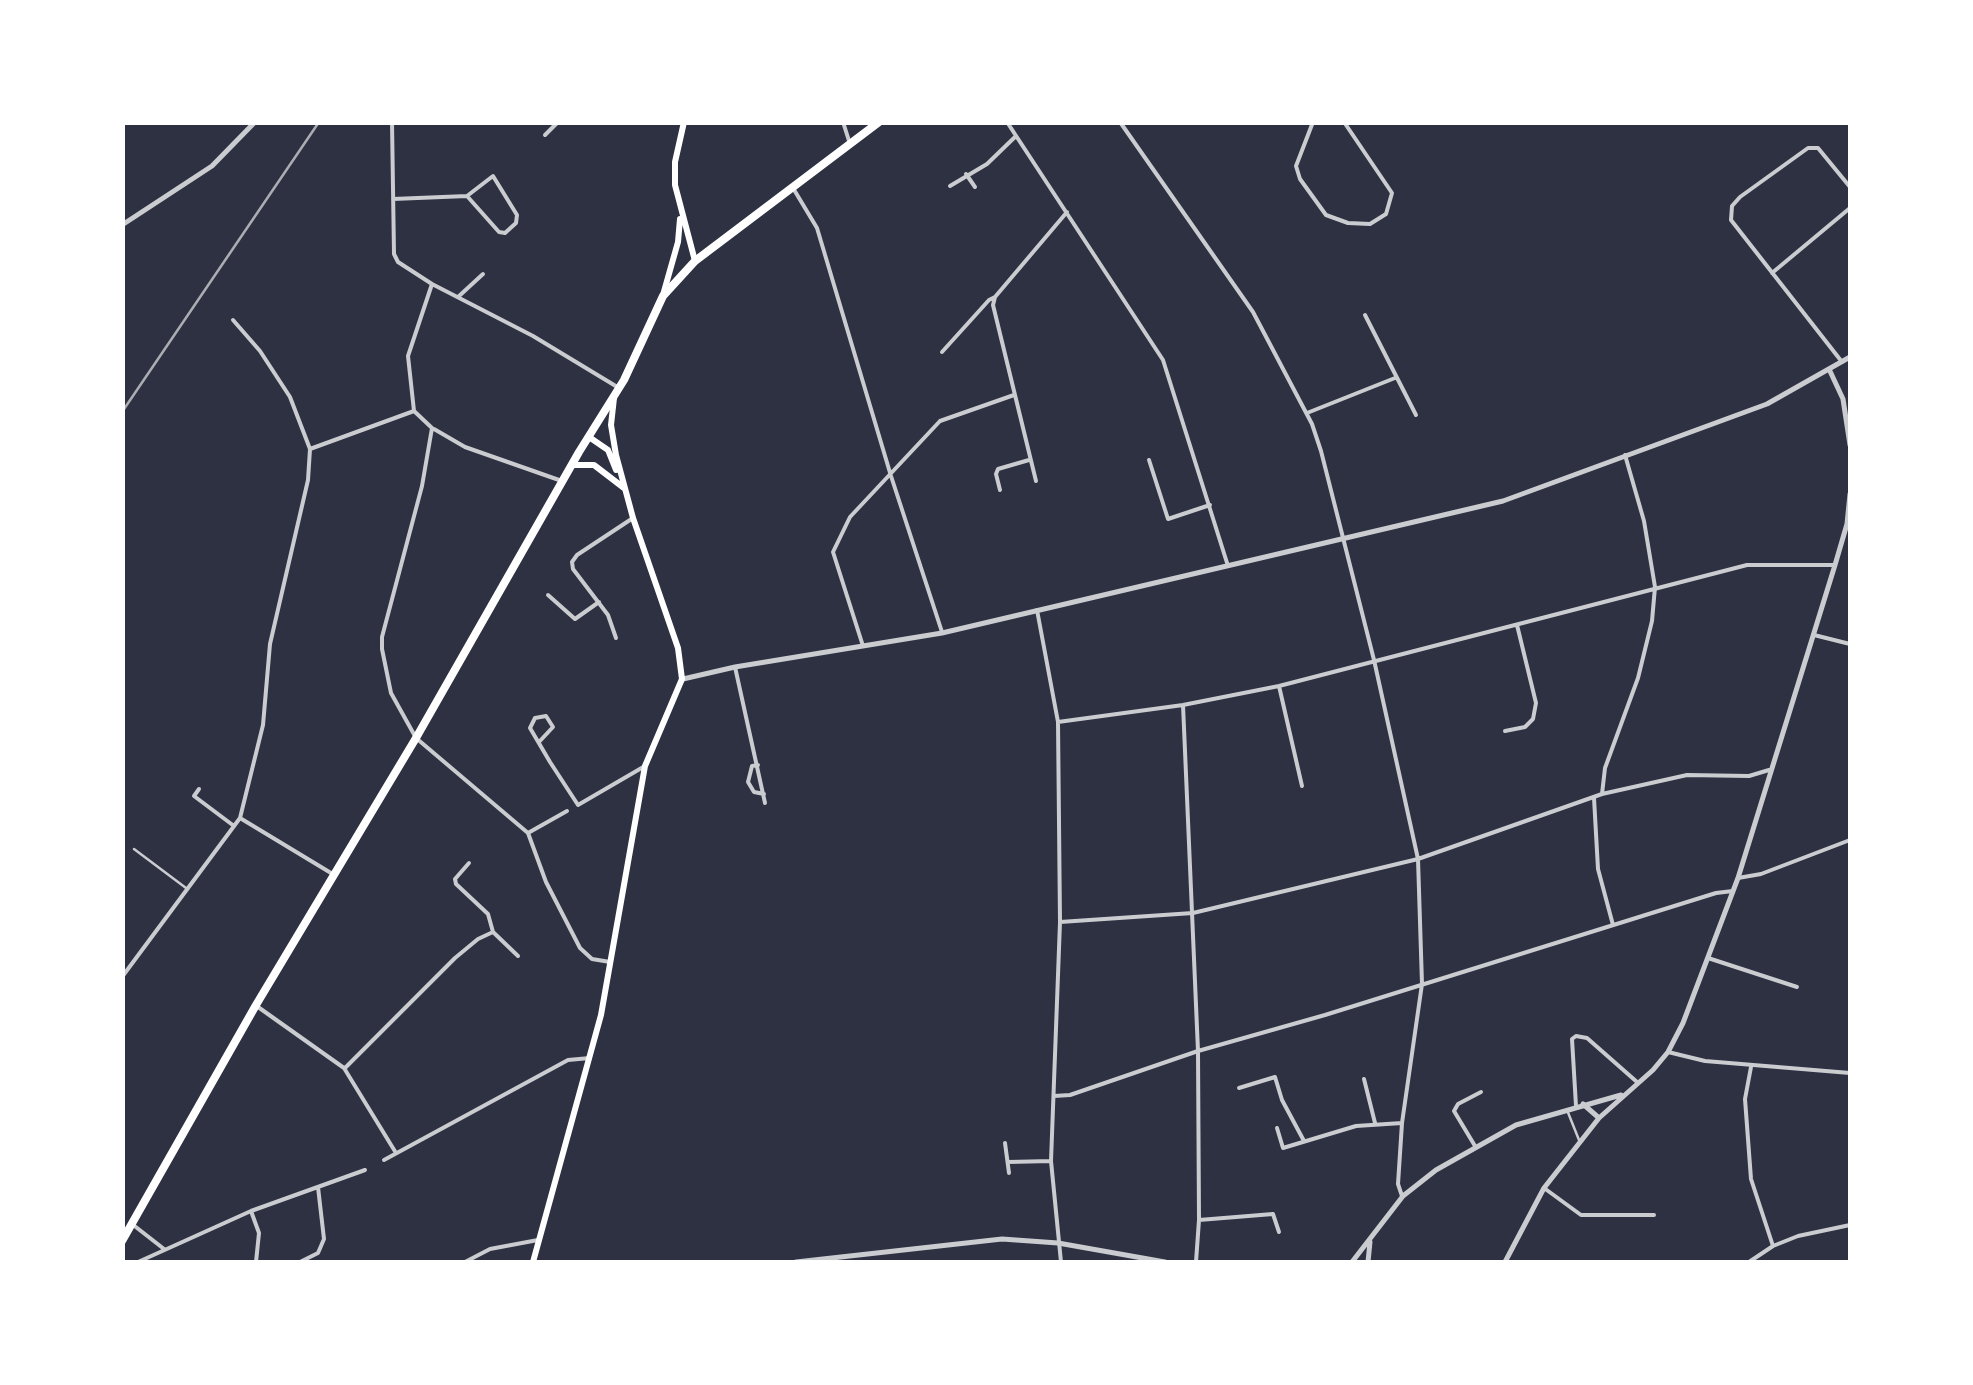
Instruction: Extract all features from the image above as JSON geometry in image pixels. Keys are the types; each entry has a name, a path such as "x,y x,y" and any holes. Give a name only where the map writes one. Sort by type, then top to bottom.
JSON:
{"highway":[{"path":"123,1239 638,354 663,296 695,261 880,122"}],"main road":[{"path":"684,122 675,185 695,261"},
{"path":"663,296 678,242 680,214"},
{"path":"533,1262 601,1015 645,766 682,679 678,648 625,489 612,425 616,392"},
{"path":"589,437 608,450 625,489"},
{"path":"572,465 600,468 625,489"}],"street":[{"path":"122,226 212,166 255,122"},
{"path":"392,122 396,260 432,284 533,336 616,392"},
{"path":"545,135 558,122"},
{"path":"842,122 850,144"},
{"path":"1008,122 1164,360 1228,566"},
{"path":"1120,122 1253,312 1321,451 1374,660 1418,859 1422,984 1402,1123 1398,1184 1403,1196"},
{"path":"1313,122 1296,166 1300,179 1326,215 1348,223 1370,224 1386,214 1392,193 1344,122"},
{"path":"950,186 988,164 1016,136"},
{"path":"1842,362 1731,220 1732,206 1740,197 1808,148 1818,148 1850,185"},
{"path":"966,174 975,187"},
{"path":"393,199 467,196 493,176 517,215 516,223 502,233 467,196"},
{"path":"793,188 818,228 942,633"},
{"path":"1772,273 1850,208"},
{"path":"942,352 1068,212"},
{"path":"458,297 482,274"},
{"path":"432,284 408,356 414,411 432,428 464,447 563,482"},
{"path":"995,297 994,313 1036,480"},
{"path":"1365,315 1416,416"},
{"path":"122,977 240,818 263,725 270,644 308,480 310,449 290,397 260,350 232,320"},
{"path":"682,679 942,633 1502,501 1767,404 1850,357"},
{"path":"1829,369 1844,399 1850,445"},
{"path":"1306,414 1396,378"},
{"path":"863,646 833,552 850,517 940,422 1014,395"},
{"path":"310,449 414,411"},
{"path":"432,428 422,486 382,649 391,692 416,738 528,833 546,882 580,948 592,959 610,962"},
{"path":"1602,794 1604,768 1638,678 1655,586 1644,521 1626,455"},
{"path":"1000,490 998,468 1029,460"},
{"path":"1149,460 1168,519 1210,504"},
{"path":"1504,1262 1544,1188 1580,1141 1668,1052 1738,878 1835,566 1847,524 1850,494"},
{"path":"616,638 610,620 573,569 574,558 633,518"},
{"path":"1058,722 1183,705 1280,686 1747,565 1835,566"},
{"path":"548,595 575,620 598,602"},
{"path":"1037,610 1058,722 1060,922 1051,1162 1060,1262"},
{"path":"1505,731 1524,727 1533,718 1536,703 1518,626"},
{"path":"1814,635 1850,644"},
{"path":"735,667 765,803"},
{"path":"1280,686 1302,786"},
{"path":"1183,705 1198,1051 1196,1262"},
{"path":"539,742 553,727 546,716 538,716 530,723 539,742 578,804 645,766"},
{"path":"758,764 752,766 748,782 754,792 764,794"},
{"path":"1060,922 1193,914 1418,859 1602,794 1687,775 1749,776 1769,770"},
{"path":"188,804 199,789"},
{"path":"194,796 234,826"},
{"path":"1594,798 1598,870 1613,925"},
{"path":"528,833 567,810"},
{"path":"240,818 335,874"},
{"path":"1738,878 1761,874 1850,840"},
{"path":"468,863 456,884 488,914 493,932 518,956"},
{"path":"1054,1096 1070,1096 1198,1051 1716,892 1733,891"},
{"path":"344,1068 456,958 493,932"},
{"path":"1708,958 1797,987"},
{"path":"256,1005 344,1068 396,1153"},
{"path":"1599,1118 1580,1105 1572,1039 1587,1038 1638,1082"},
{"path":"1668,1052 1706,1062 1751,1067 1850,1072"},
{"path":"384,1160 568,1060 590,1058"},
{"path":"1751,1067 1745,1100 1751,1179 1774,1246"},
{"path":"1239,1088 1275,1077 1282,1100 1304,1141"},
{"path":"1364,1079 1375,1123"},
{"path":"1454,1111 1458,1104 1480,1092"},
{"path":"1352,1262 1403,1196 1474,1146 1516,1125 1623,1094"},
{"path":"1442,1108 1454,1111 1474,1146"},
{"path":"1277,1128 1283,1148 1375,1123 1402,1123"},
{"path":"1005,1143 1009,1173"},
{"path":"1008,1162 1051,1162"},
{"path":"138,1262 251,1211 365,1170"},
{"path":"300,1262 318,1252 324,1238 318,1188"},
{"path":"1544,1188 1581,1215 1654,1215"},
{"path":"1638,1203 1639,1215"},
{"path":"251,1211 258,1233 256,1262"},
{"path":"1199,1220 1273,1214 1279,1232"},
{"path":"131,1223 164,1248"},
{"path":"1749,1262 1798,1236 1850,1224"},
{"path":"796,1262 971,1240 1016,1239 1164,1262"},
{"path":"1368,1262 1370,1239"},
{"path":"465,1262 490,1249 538,1240"}],"lane":[{"path":"134,849 188,889"},
{"path":"1567,1108 1580,1141"}],"railway":[{"path":"122,412 319,122"}]}
